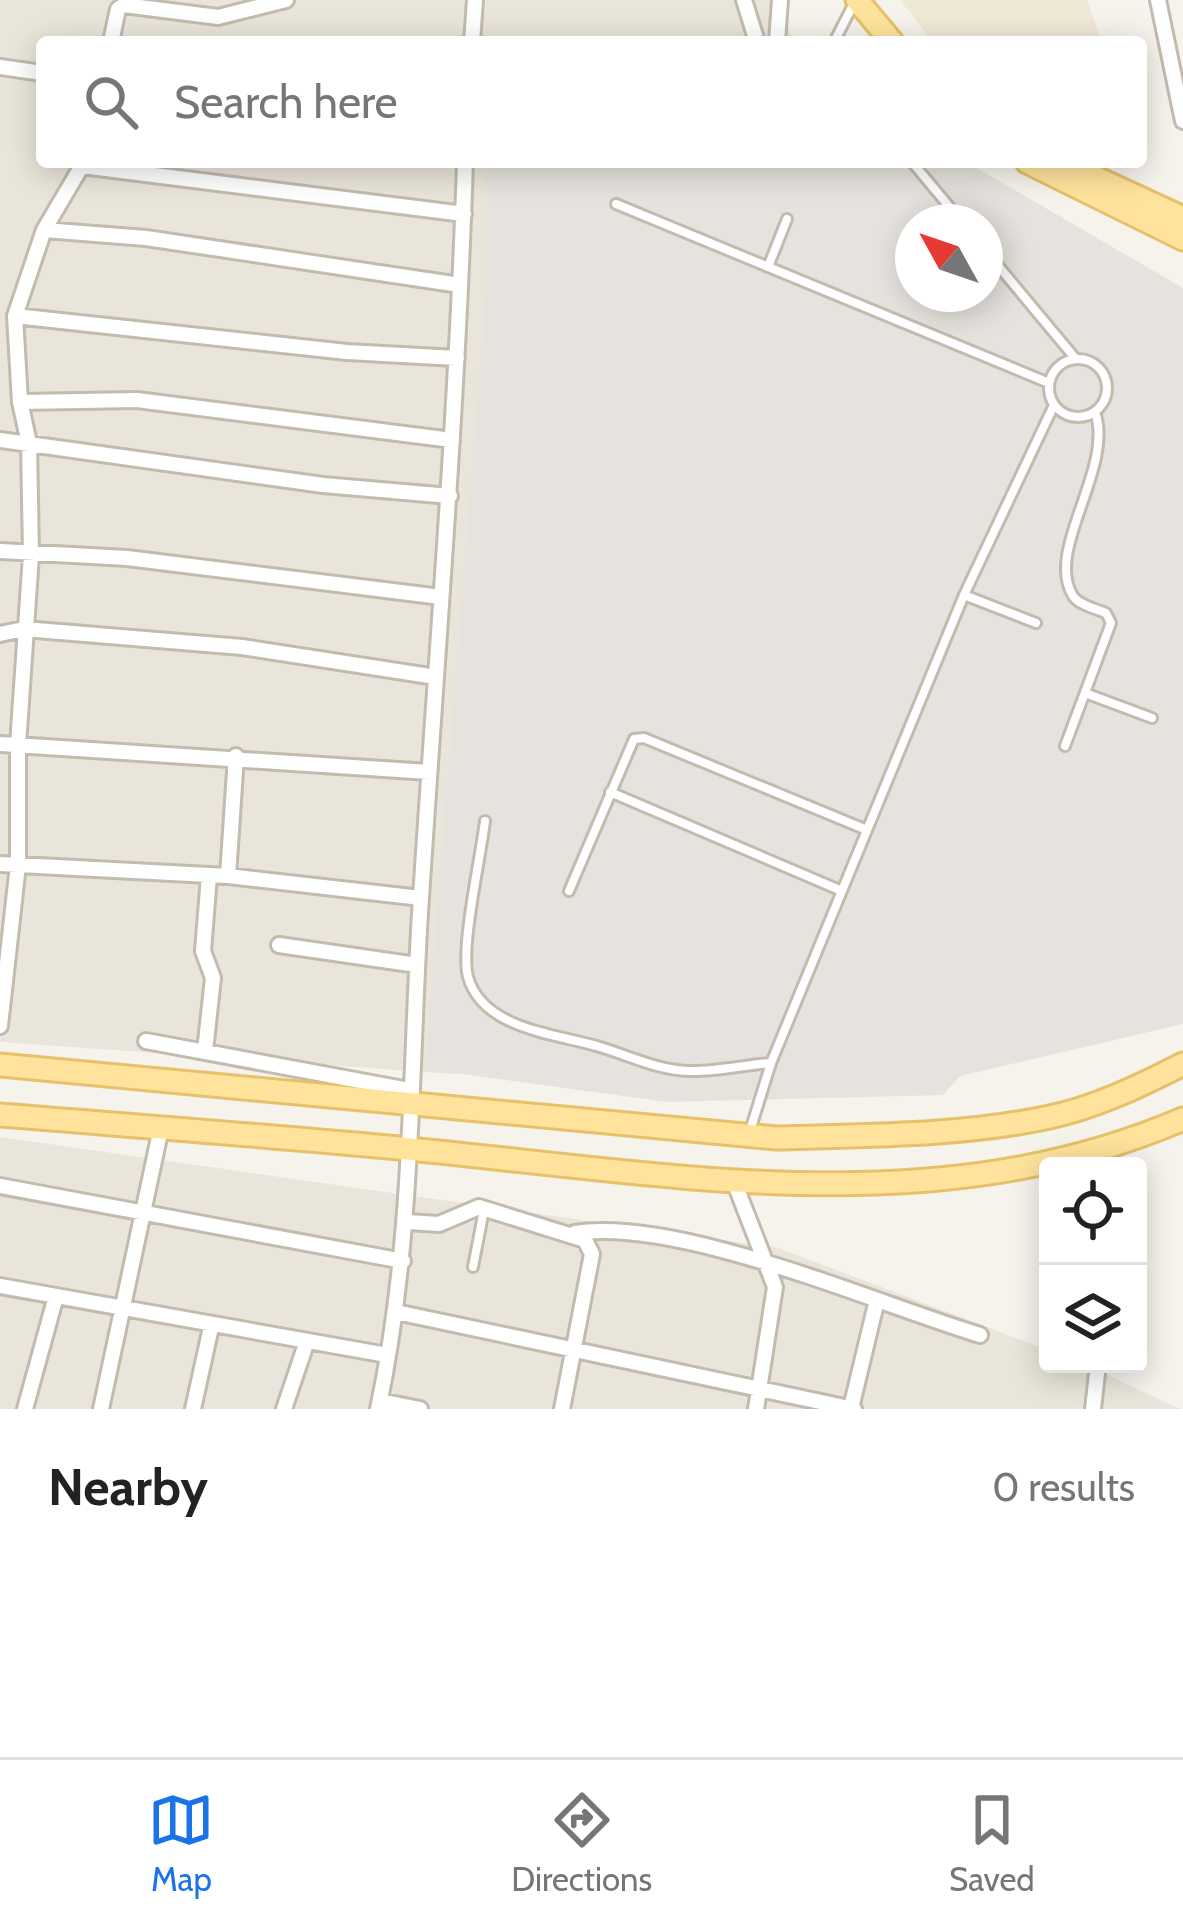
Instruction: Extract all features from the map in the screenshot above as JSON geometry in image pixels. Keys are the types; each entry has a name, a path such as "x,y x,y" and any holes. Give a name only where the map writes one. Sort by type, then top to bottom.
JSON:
{"main road":[{"path":"851,3 871,36"},
{"path":"851,3 886,36"},
{"path":"1039,168 1183,239"},
{"path":"1075,168 1183,218"},
{"path":"0,1065 409,1097 749,1136 894,1134 1046,1118 1140,1086 1183,1064"},
{"path":"0,1114 408,1149 735,1184 817,1187 978,1176 1071,1155 1183,1119"}],"street":[{"path":"112,36 118,9 124,4 218,17 283,0"},
{"path":"472,36 475,0"},
{"path":"744,0 755,36"},
{"path":"777,36 780,0"},
{"path":"1158,0 1183,121"},
{"path":"0,67 36,72"},
{"path":"0,1026 18,865 18,746 31,555 28,443 20,402 16,316 44,230 81,168"},
{"path":"113,168 464,214"},
{"path":"420,1409 379,1405 408,1222 409,1097 449,496 465,168"},
{"path":"44,230 146,238 460,285"},
{"path":"16,316 347,352 457,358"},
{"path":"20,402 137,400 452,440"},
{"path":"0,440 323,485 449,496"},
{"path":"0,551 127,557 441,597"},
{"path":"0,634 24,629 242,647 436,677"},
{"path":"0,744 429,772"},
{"path":"228,876 236,756"},
{"path":"0,864 228,876 421,898"},
{"path":"205,1051 213,978 203,951 209,876"},
{"path":"279,945 417,965"},
{"path":"146,1041 409,1097"},
{"path":"101,1409 161,1128"},
{"path":"735,1184 775,1287 756,1409"},
{"path":"0,1186 403,1261"},
{"path":"408,1222 439,1224 468,1209 485,1209 575,1233 612,1229 768,1263 876,1304 980,1336"},
{"path":"562,1409 592,1254 575,1233"},
{"path":"0,1286 387,1355"},
{"path":"26,1409 56,1296"},
{"path":"396,1312 853,1409 876,1304"},
{"path":"193,1409 211,1327"},
{"path":"284,1409 306,1344"},
{"path":"1093,1409 1097,1373"}],"lane":[{"path":"837,36 851,3"},
{"path":"917,168 947,204"},
{"path":"616,204 1049,383"},
{"path":"768,266 788,219"},
{"path":"1003,272 1075,358 1097,365 1106,378 1107,393 1095,412 1073,417 1054,405"},
{"path":"749,1136 771,1064 964,595 1054,405 1049,383 1055,369 1075,358"},
{"path":"1064,746 1111,623 1106,613 1078,602 1070,586 1076,517 1103,442 1095,412"},
{"path":"964,595 1036,623"},
{"path":"1084,694 1152,718"},
{"path":"569,891 629,747 644,738 867,830"},
{"path":"610,792 842,891"},
{"path":"485,821 467,975 479,998 536,1033 660,1068 695,1072 771,1064"},
{"path":"472,1267 485,1209"}],"shaded area":[{"path":"0,0 774,0 792,36 36,36 36,168 514,168 454,1074 0,1042"},
{"path":"900,0 1087,0 1100,36 928,36"},
{"path":"486,168 977,168 1183,288 1183,1024 960,1076 943,1095 667,1102 425,1069 486,293"},
{"path":"0,1137 778,1248 1039,1347 1039,1373 1103,1373 1180,1409 0,1409"}]}
